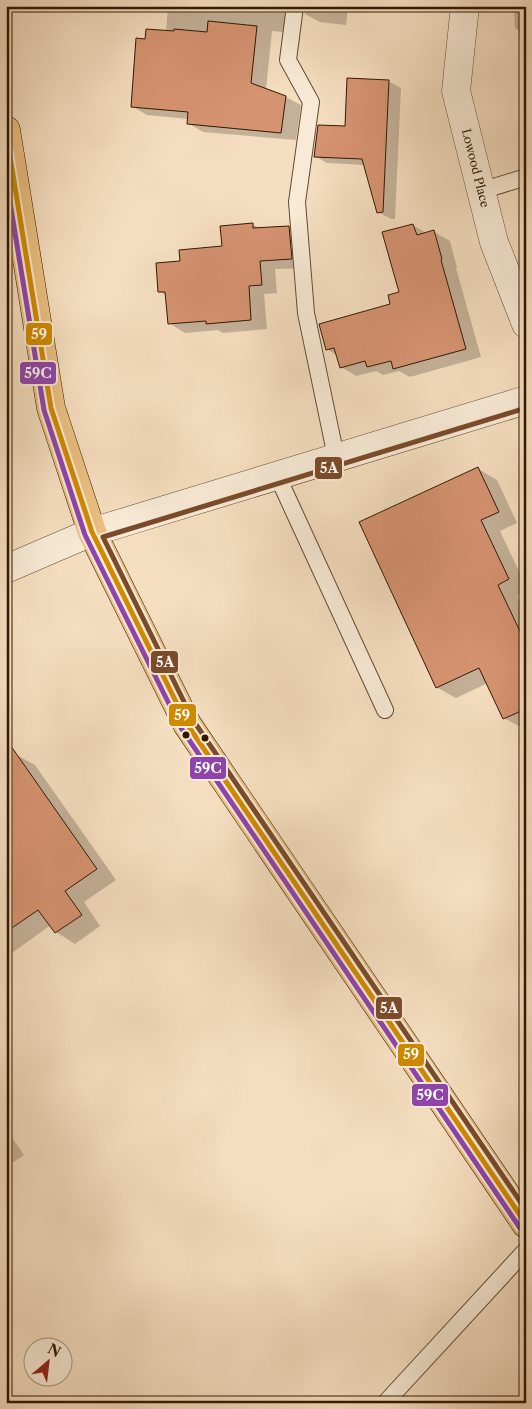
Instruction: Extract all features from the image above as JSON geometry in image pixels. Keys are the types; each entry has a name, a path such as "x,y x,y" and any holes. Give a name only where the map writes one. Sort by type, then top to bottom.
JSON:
{"highway":[{"path":"6,130 51,408 92,532 187,724 526,1224"}],"street":[{"name":"Lowood Place","path":"466,6 456,91 494,242 526,324"},
{"path":"6,569 92,532 526,400"}],"lane":[{"path":"295,6 288,60 311,102 298,202 306,312 336,457"},
{"path":"481,191 526,177"},
{"path":"277,475 385,710"},
{"path":"385,1403 526,1250"}],"building":[{"path":"208,21 257,26 251,83 286,96 281,133 187,124 188,112 131,107 136,38 145,39 146,29 207,32"},
{"path":"347,78 389,80 383,212 377,213 362,159 314,157 318,125 345,126"},
{"path":"253,223 253,228 289,226 292,259 260,261 262,285 249,286 251,320 206,324 206,321 168,324 165,292 158,292 156,263 180,261 179,250 222,246 220,226"},
{"path":"413,224 417,235 434,230 466,349 393,369 391,361 367,367 365,361 340,368 334,348 326,350 319,324 390,304 388,295 399,292 382,232"},
{"path":"478,467 499,512 481,520 509,579 498,585 526,644 526,709 503,719 479,668 436,688 359,522"},
{"path":"6,739 97,869 65,891 82,915 55,933 38,910 6,932"}],"transit line":[{"name":"59","path":"6,132 51,408 92,532 187,724 526,1224"},
{"name":"59C","path":"6,178 44,410 85,535 181,728 520,1228"},
{"name":"5A","path":"526,408 103,537 193,720 526,1210"}]}
